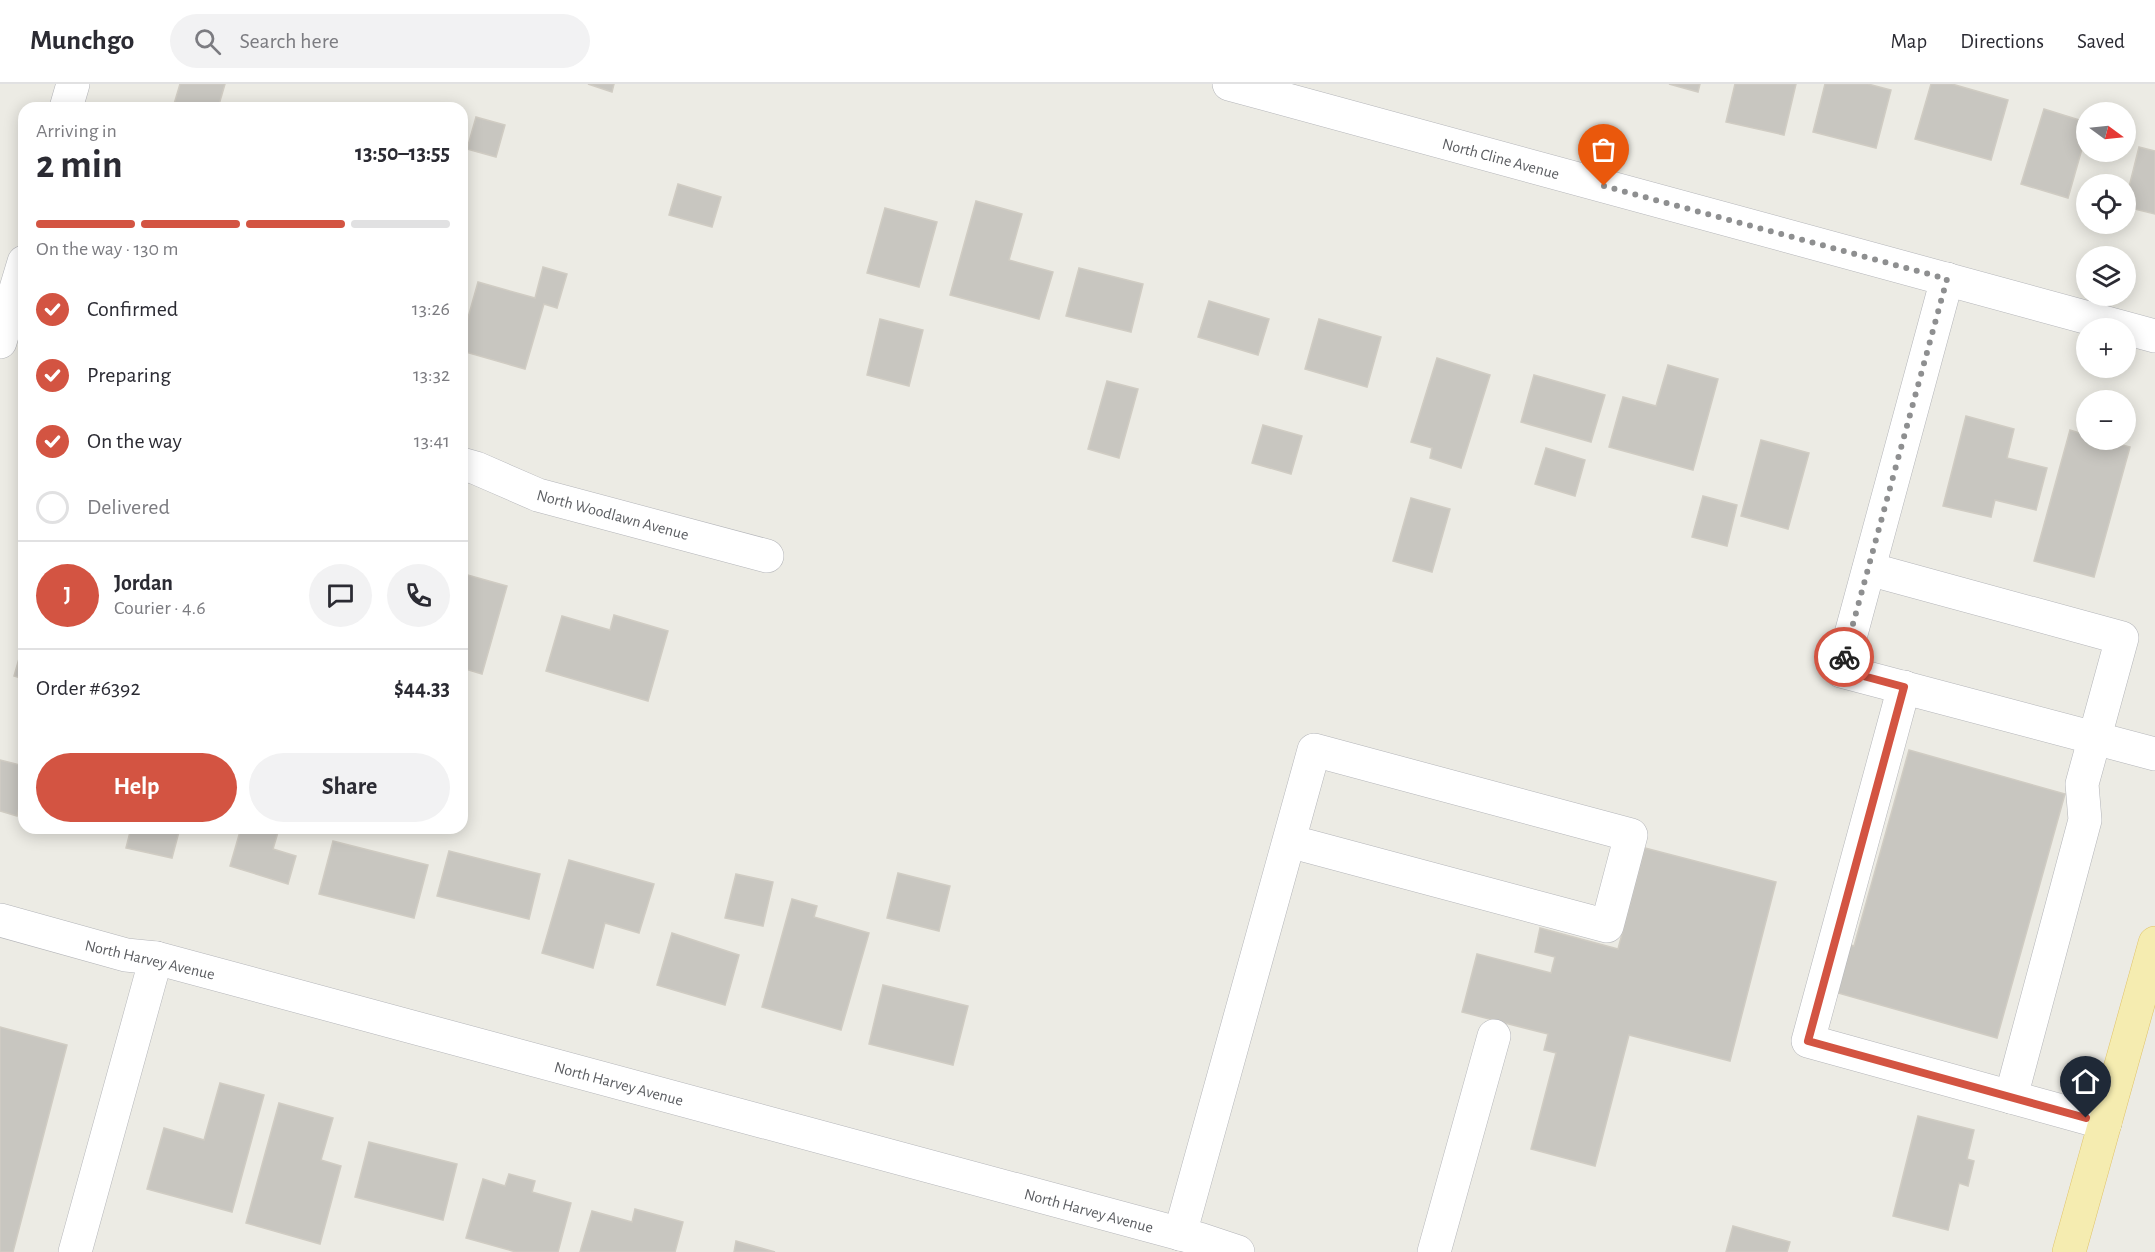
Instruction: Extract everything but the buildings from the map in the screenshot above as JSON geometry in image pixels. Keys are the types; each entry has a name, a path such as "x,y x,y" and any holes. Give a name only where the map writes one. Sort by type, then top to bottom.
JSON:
{"main road":[{"path":"2069,1252 2155,943"}],"street":[{"path":"68,102 73,84"},
{"name":"North Cline Avenue","path":"1234,85 2155,336"},
{"path":"1947,279 1841,670 2155,754"},
{"path":"0,342 18,282"},
{"path":"0,348 18,351"},
{"name":"North Woodlawn Avenue","path":"468,466 538,495 767,556"},
{"path":"1869,569 2122,638 2082,784 2085,820 2011,1097"},
{"path":"1904,687 1808,1041 2105,1123"},
{"path":"1180,1234 1314,750 1630,835 1607,926 1289,841"},
{"name":"North Harvey Avenue","path":"0,920 126,955 156,958 1180,1234 1238,1252"},
{"path":"75,1252 156,958"},
{"path":"1434,1252 1494,1036"}],"way so far":[{"path":"1604,186 1947,279 1844,657"}],"route":[{"path":"1844,657 1841,670 1904,687 1808,1041 2086,1118"}]}
